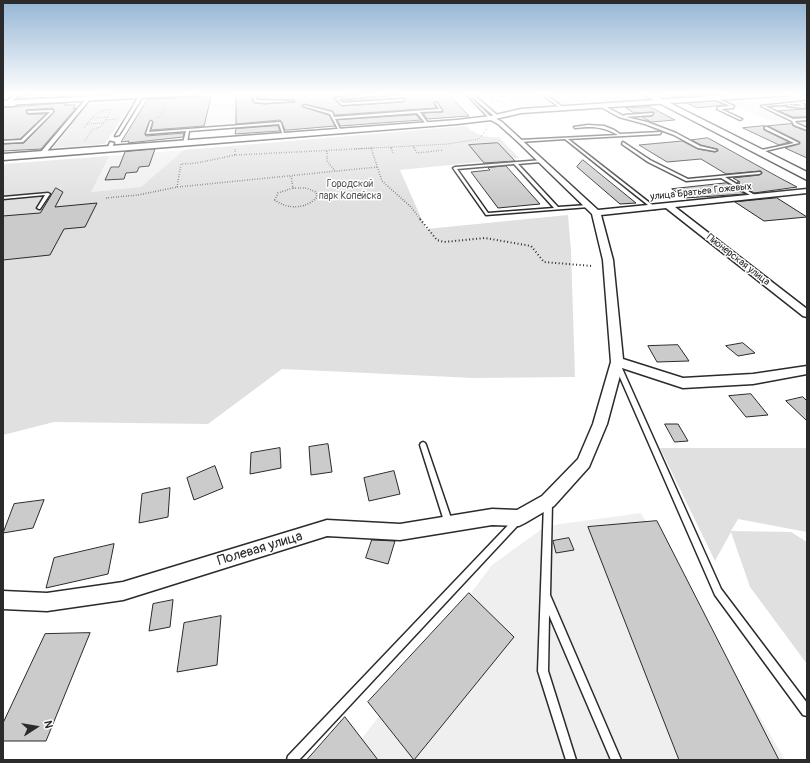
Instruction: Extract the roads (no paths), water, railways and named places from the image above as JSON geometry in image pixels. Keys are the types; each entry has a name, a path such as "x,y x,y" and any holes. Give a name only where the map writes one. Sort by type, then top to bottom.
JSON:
{"main road":[{"path":"712,129 807,177"}],"street":[{"path":"42,154 63,129"},
{"path":"117,135 121,129"},
{"path":"3,157 111,146 239,142 284,136 370,129"},
{"path":"506,129 592,210 608,260 617,362 600,424 584,463 548,501 519,518"},
{"name":"улица Братьев Гожевых","path":"592,210 654,208 807,191"},
{"name":"Пионерская улица","path":"668,206 807,314"},
{"path":"617,362 683,382 753,379 807,370"},
{"name":"Полевая улица","path":"3,600 47,602 122,591 327,528 400,532 492,517 519,518"}],"lane":[{"path":"3,142 22,141 34,129"},
{"path":"149,129 147,133 206,129"},
{"path":"282,129 284,136"},
{"path":"609,129 619,134"},
{"path":"660,129 675,134 700,147 715,150"},
{"path":"758,152 797,142 767,129"},
{"path":"185,143 188,130"},
{"path":"520,141 619,134 660,133"},
{"path":"565,138 654,208"},
{"path":"623,143 649,161 686,180 759,173"},
{"path":"541,161 455,168 487,214 556,208 592,210"},
{"path":"515,163 556,208"},
{"path":"722,177 756,197"},
{"path":"3,198 48,194 39,208"},
{"path":"617,362 718,592 807,711"},
{"path":"423,445 449,524"},
{"path":"548,501 543,671 571,760"},
{"path":"292,760 519,518"},
{"path":"545,596 616,760"}],"park label":[{"name":"Городской парк Копейска","path":"350,190"}]}
